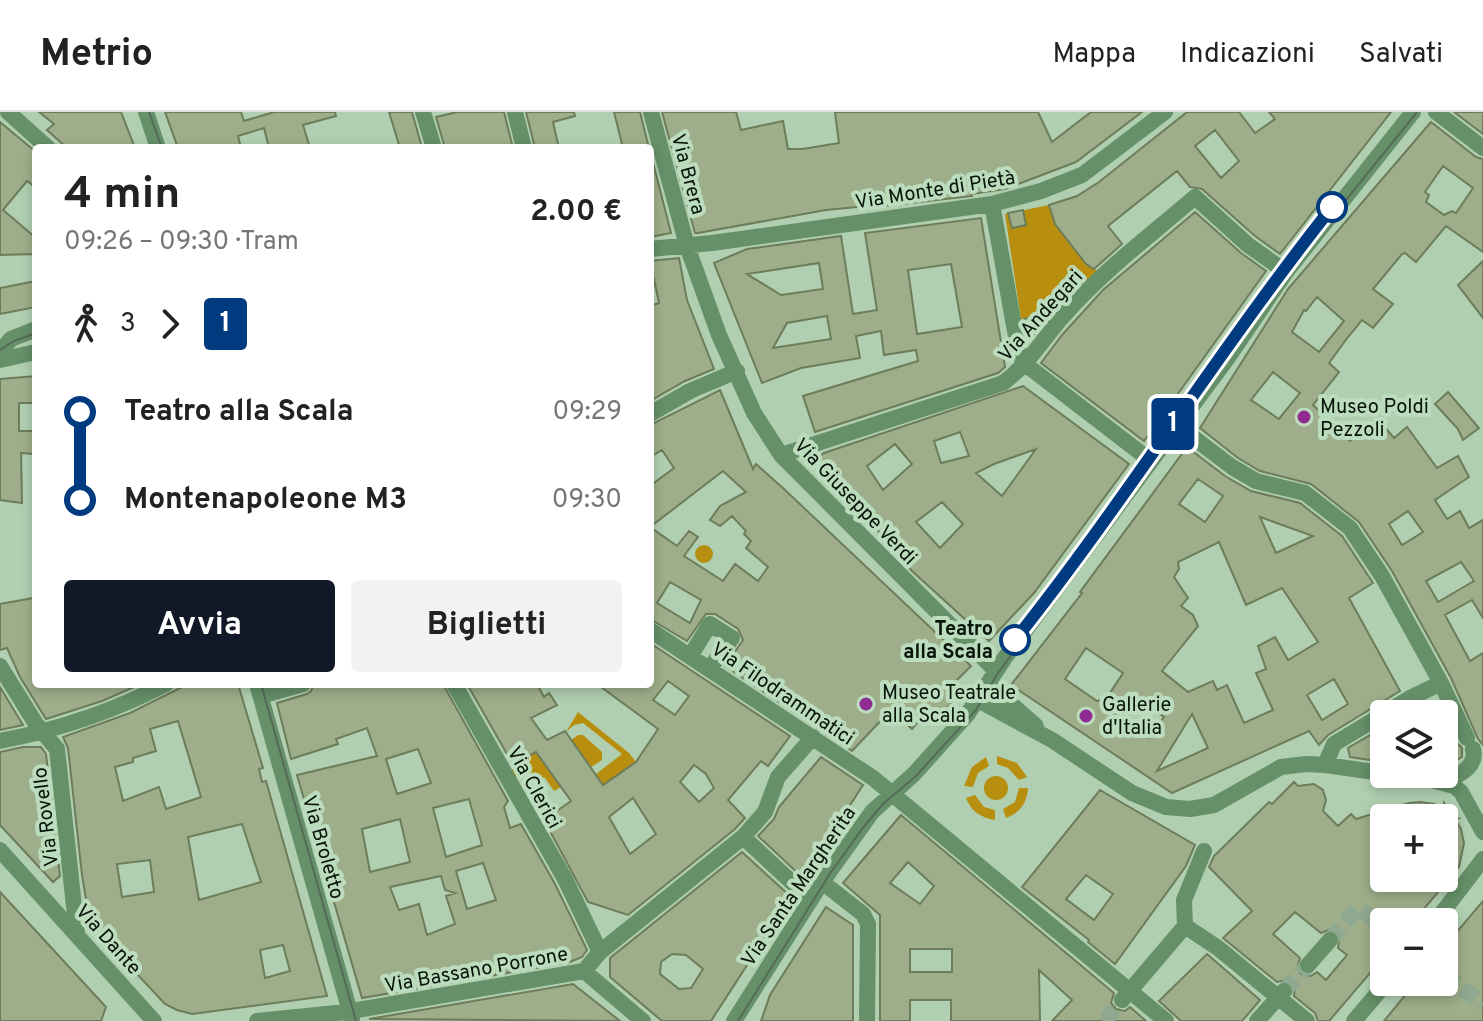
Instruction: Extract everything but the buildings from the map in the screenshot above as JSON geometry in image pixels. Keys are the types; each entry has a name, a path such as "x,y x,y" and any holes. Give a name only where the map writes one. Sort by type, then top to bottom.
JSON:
{"street":[{"path":"8,112 44,144"},
{"path":"146,112 157,144"},
{"path":"515,112 523,144"},
{"name":"Via Brera","path":"651,112 687,246"},
{"name":"Via Santa Margherita","path":"740,1016 822,882 872,812 927,760 978,700 1227,359 1286,272 1413,112"},
{"path":"1436,112 1483,148"},
{"path":"427,113 433,144"},
{"name":"Via Monte di Pietà","path":"654,249 992,204 1075,179 1162,113"},
{"name":"Via Andegari","path":"781,455 1003,383 1025,364 1064,314 1095,283 1195,197 1240,238 1286,272"},
{"path":"992,204 1019,353 1025,364 1151,461"},
{"name":"Via Giuseppe Verdi","path":"687,246 719,335 754,413 781,455 1052,740"},
{"path":"0,352 11,339 32,331"},
{"path":"0,360 32,353"},
{"path":"654,412 690,391 737,371"},
{"path":"1177,425 1232,467 1256,481 1305,493 1350,528 1382,576 1449,700"},
{"path":"691,655 710,624 732,638 710,668"},
{"name":"Via Filodrammatici","path":"654,632 892,793 1126,996 1164,1020"},
{"name":"Via Rovello","path":"0,666 38,726 57,749 77,934"},
{"path":"1325,765 1334,744 1441,683"},
{"path":"0,741 44,732 158,688"},
{"name":"Via Clerici","path":"456,688 580,910 600,952"},
{"name":"Via Broletto","path":"259,690 351,1016"},
{"path":"978,700 1052,740 1150,802 1166,807 1190,809 1214,805 1281,767 1325,765 1370,772"},
{"path":"1458,718 1475,755 1472,766 1458,774"},
{"name":"Via Bassano Porrone","path":"257,1021 351,1016 584,971 600,952 743,837 765,812 778,777 813,737"},
{"path":"1453,788 1461,792 1478,814 1483,832"},
{"path":"743,837 811,900"},
{"name":"Via Dante","path":"0,850 154,1021"},
{"path":"1126,996 1185,926 1184,900 1204,851"},
{"path":"1446,908 1483,859"},
{"path":"822,882 863,914 868,924 867,1021"},
{"path":"1185,926 1281,994 1307,1021"},
{"path":"1308,965 1330,940"},
{"path":"584,971 643,1021"},
{"path":"1257,1021 1281,994"},
{"path":"1354,1021 1375,996"}],"shaded area":[{"path":"1049,205 1068,243 1099,272 1045,326 1028,318 1021,319 1005,214"},
{"path":"704,545 713,554 704,563 695,554"},
{"path":"578,712 636,762 604,787 596,774 622,754 583,723 574,725 566,732"},
{"path":"583,735 602,752 602,760 591,767 571,740"},
{"path":"536,751 561,787 554,791 545,778 523,774 512,779 508,772 518,766 517,762"},
{"path":"997,756 1017,763 1027,777 1019,780 1008,768 997,764"},
{"path":"986,757 989,766 978,773 973,787 964,786 972,767"},
{"path":"996,776 1005,779 1008,788 1005,797 996,800 987,797 984,788 987,779"},
{"path":"1019,788 1028,788 1024,803 1006,818 1003,809 1015,802"},
{"path":"975,795 984,807 995,810 995,820 981,816 971,807 966,798"}],"tunnel":[{"path":"1330,940 1358,907 1370,916"},
{"path":"1284,991 1308,965"},
{"path":"1458,985 1483,1004"},
{"path":"1114,1021 1109,1016 1122,1000"}],"tram line":[{"path":"149,112 161,144"},
{"path":"738,1021 831,872 865,825 884,803 915,777 976,710 998,673 1099,538 1287,273 1417,112"},
{"name":"1","path":"1015,640 1114,507 1275,279 1332,207"},
{"path":"0,350 32,334"},
{"path":"262,688 356,1021"}],"place":[{"name":"Museo Poldi Pezzoli","path":"1304,417"},
{"name":"Teatro alla Scala","path":"1015,640"},
{"name":"Museo Teatrale alla Scala","path":"866,704"},
{"name":"Gallerie d'Italia","path":"1086,716"}]}
